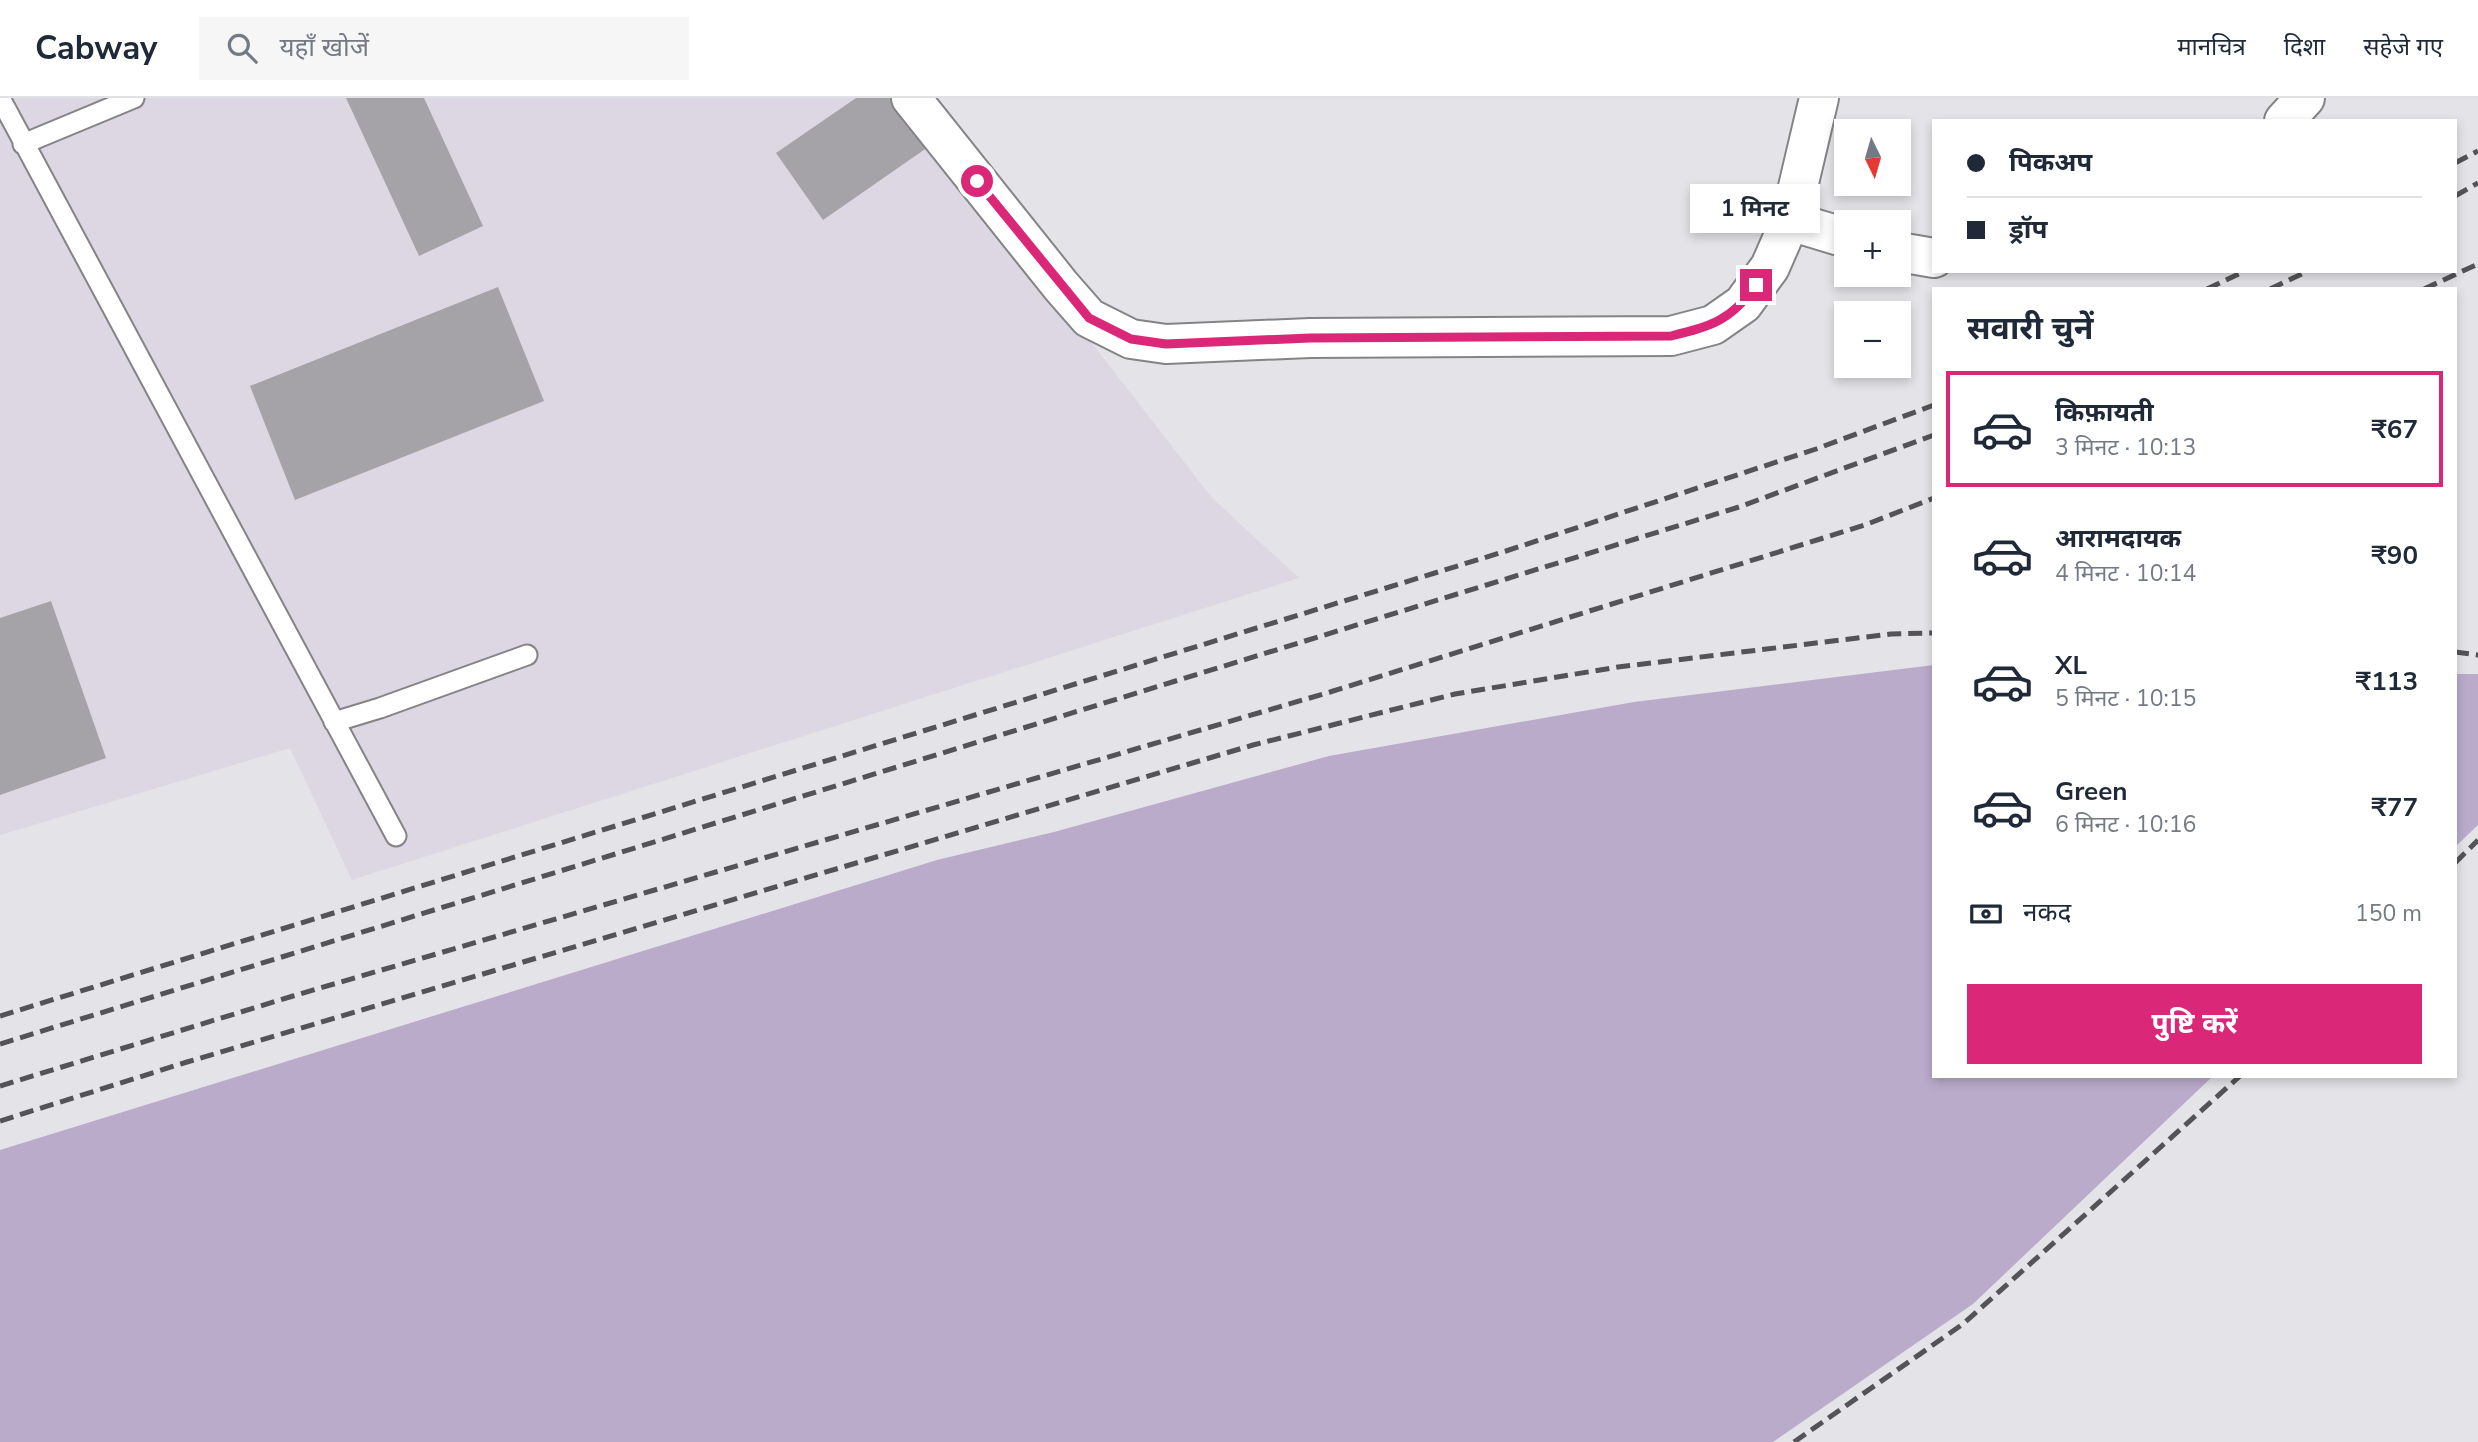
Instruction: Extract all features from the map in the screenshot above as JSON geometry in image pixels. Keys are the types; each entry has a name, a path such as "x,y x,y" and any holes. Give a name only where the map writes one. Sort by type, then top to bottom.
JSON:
{"street":[{"path":"911,98 1060,286 1089,318 1131,339 1166,344 1310,338 1671,336 1713,325 1743,304 1770,267 1790,221 1819,98"},
{"path":"2286,119 2305,98"},
{"path":"1790,221 1834,234"},
{"path":"1911,254 1932,258"}],"lane":[{"path":"23,144 134,98"},
{"path":"0,99 396,836"},
{"path":"334,722 527,655"}],"shaded area":[{"path":"0,98 902,98 1212,498 1299,578 352,880 290,748 0,835"},
{"path":"1932,665 1932,1078 2211,1078 1973,1304 1773,1442 0,1442 0,1150 937,860 1054,832 1329,756 1634,702"},
{"path":"2457,674 2478,674 2478,825 2457,845"}],"building":[{"path":"346,98 424,98 483,226 419,256"},
{"path":"856,98 899,98 931,145 823,220 776,153"},
{"path":"498,287 544,401 295,500 250,386"},
{"path":"51,601 106,758 0,795 0,618"}],"railway":[{"path":"2457,162 2478,151"},
{"path":"2457,195 2478,183"},
{"path":"2428,287 2478,264"},
{"path":"2211,287 2241,273"},
{"path":"2274,287 2304,273"},
{"path":"0,1016 1506,551 1816,449 1932,406"},
{"path":"0,1044 1739,507 1932,436"},
{"path":"0,1086 293,996 1330,692 1865,525 1932,499"},
{"path":"0,1121 187,1062 1253,745 1455,694 1618,667 1891,634 1932,633"},
{"path":"2457,652 2478,655"},
{"path":"2457,861 2478,840"},
{"path":"1794,1442 1963,1324 2238,1078"}],"route":[{"path":"977,181 1060,286 1089,318 1131,339 1166,344 1310,338 1671,336 1713,325 1743,304 1756,285"}]}
